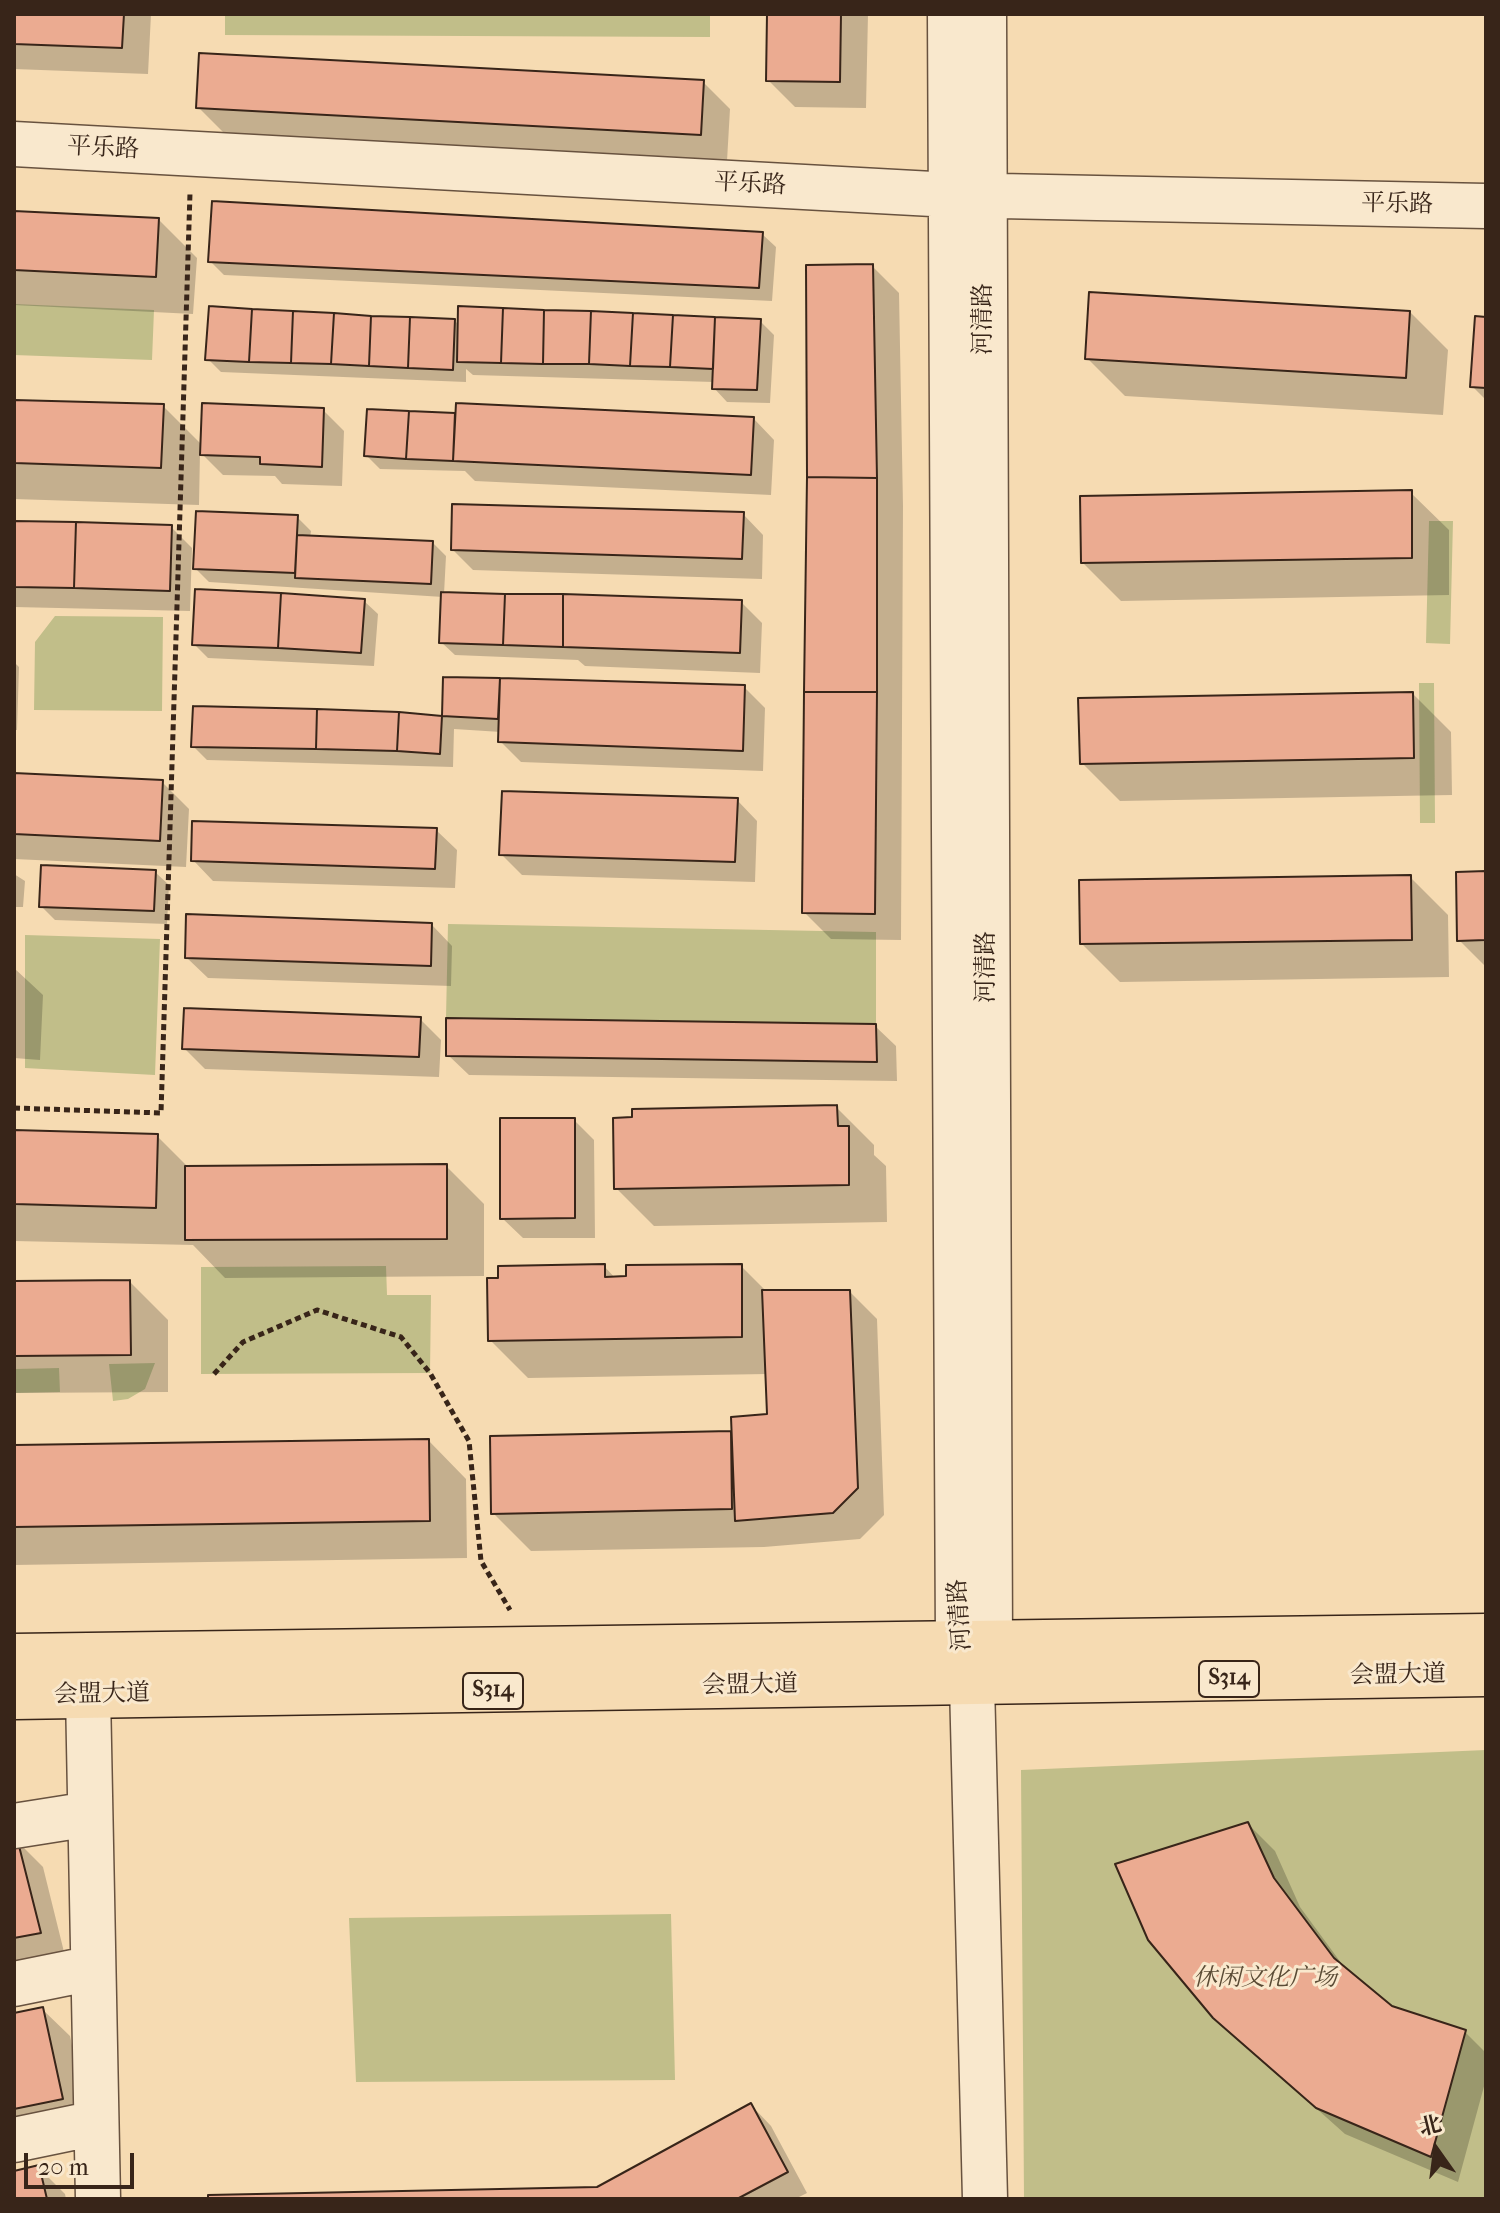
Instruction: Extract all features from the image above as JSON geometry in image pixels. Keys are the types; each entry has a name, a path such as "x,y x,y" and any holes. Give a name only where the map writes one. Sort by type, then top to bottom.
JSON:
{"main road":[{"name":"会盟大道","path":"14,1656 1486,1636"},
{"name":"会盟大道","path":"14,1697 1486,1674"}],"street":[{"name":"河清路","path":"950,14 967,196 972,1684"},
{"name":"河清路","path":"967,196 984,14"},
{"name":"平乐路","path":"14,144 967,196 1486,206"},
{"path":"972,1684 985,2199"},
{"path":"88,1694 98,2199"},
{"path":"14,1826 90,1814"},
{"path":"14,1984 93,1968"},
{"path":"14,2140 96,2123"}],"path":[{"path":"14,1108 161,1113 191,154"},
{"path":"214,1374 243,1342 317,1310 401,1337 430,1373 469,1441 481,1561 510,1606 511,1620"}],"green space":[{"path":"225,14 710,14 710,37 225,35"},
{"path":"14,304 154,310 152,360 14,355"},
{"path":"1429,521 1453,521 1450,644 1426,643"},
{"path":"55,616 163,617 162,711 34,710 35,642"},
{"path":"1419,683 1434,683 1435,823 1420,823"},
{"path":"448,924 876,932 876,1024 446,1018"},
{"path":"25,935 160,939 155,1075 25,1068"},
{"path":"386,1266 387,1295 431,1295 430,1373 201,1374 201,1267"},
{"path":"155,1363 145,1389 128,1399 113,1401 109,1364"},
{"path":"59,1368 60,1392 14,1393 14,1369"},
{"name":"休闲文化广场","path":"1486,1750 1486,2199 1024,2199 1021,1770"},
{"path":"671,1914 675,2080 356,2082 349,1918"}],"building":[{"path":"14,14 124,14 122,48 14,44"},
{"path":"767,14 841,14 840,82 766,81"},
{"path":"199,53 704,80 701,135 196,108"},
{"path":"212,201 763,232 759,288 208,262"},
{"path":"14,211 159,218 156,277 14,270"},
{"path":"873,264 877,478 807,477 806,265"},
{"path":"1089,292 1410,311 1406,378 1085,359"},
{"path":"209,306 252,309 249,362 205,360"},
{"path":"458,306 503,308 501,363 457,362"},
{"path":"503,308 544,310 543,364 501,363"},
{"path":"252,309 293,311 291,363 249,362"},
{"path":"544,310 591,311 589,364 543,364"},
{"path":"293,311 334,313 331,364 291,363"},
{"path":"591,311 633,313 630,366 589,364"},
{"path":"334,313 371,316 369,366 331,364"},
{"path":"633,313 673,315 670,367 630,366"},
{"path":"673,315 715,317 713,369 670,367"},
{"path":"371,316 410,317 408,368 369,366"},
{"path":"1475,316 1486,317 1486,388 1470,387"},
{"path":"410,317 455,319 453,370 408,368"},
{"path":"715,317 761,319 757,390 712,389"},
{"path":"14,400 164,404 161,468 14,463"},
{"path":"202,403 324,408 322,467 260,464 260,457 200,455"},
{"path":"456,403 754,417 751,475 453,461"},
{"path":"367,409 409,411 406,459 364,456"},
{"path":"409,411 455,413 453,461 406,459"},
{"path":"807,477 877,478 877,692 804,692"},
{"path":"1412,490 1412,558 1081,563 1080,496"},
{"path":"452,504 744,512 742,559 451,550"},
{"path":"196,511 298,515 295,573 193,569"},
{"path":"14,521 76,522 74,588 14,587"},
{"path":"76,522 172,525 170,591 74,588"},
{"path":"297,535 433,541 431,584 295,578"},
{"path":"195,589 281,593 278,648 192,645"},
{"path":"441,592 505,594 503,645 439,643"},
{"path":"281,593 365,599 361,653 278,648"},
{"path":"505,594 563,594 563,647 503,645"},
{"path":"563,594 742,600 740,653 563,647"},
{"path":"443,677 500,678 498,719 442,716"},
{"path":"500,678 745,685 743,751 498,742"},
{"path":"804,692 877,692 875,914 802,913"},
{"path":"1413,692 1414,758 1080,764 1078,698"},
{"path":"193,706 317,709 316,749 191,747"},
{"path":"317,709 399,712 397,751 316,749"},
{"path":"399,712 442,716 440,754 397,751"},
{"path":"14,773 163,780 160,841 14,834"},
{"path":"502,791 738,798 735,862 499,855"},
{"path":"192,821 437,828 435,869 191,861"},
{"path":"41,865 156,870 154,911 39,907"},
{"path":"1486,871 1486,940 1457,941 1456,872"},
{"path":"1411,875 1412,940 1080,944 1079,880"},
{"path":"186,914 432,923 431,966 185,958"},
{"path":"184,1008 421,1017 419,1057 182,1049"},
{"path":"446,1018 876,1024 877,1062 446,1056"},
{"path":"837,1105 838,1126 849,1126 849,1185 614,1189 613,1118 632,1117 632,1109"},
{"path":"500,1118 575,1118 575,1218 500,1219"},
{"path":"14,1130 158,1134 156,1208 14,1204"},
{"path":"447,1164 447,1239 185,1240 185,1166"},
{"path":"605,1264 605,1277 626,1276 626,1265 742,1264 742,1337 488,1341 487,1278 498,1278 498,1266"},
{"path":"130,1280 131,1355 14,1356 14,1281"},
{"path":"762,1290 850,1290 858,1488 833,1513 735,1521 731,1417 767,1414"},
{"path":"731,1431 732,1509 491,1514 490,1436"},
{"path":"429,1439 430,1521 14,1527 14,1445"},
{"path":"1248,1822 1274,1878 1334,1958 1392,2006 1466,2030 1431,2157 1316,2108 1213,2018 1148,1940 1115,1864"},
{"path":"17,1838 41,1933 14,1938 14,1839"},
{"path":"43,2007 63,2099 14,2109 14,2013"},
{"path":"751,2103 788,2172 737,2199 208,2199 208,2195 597,2187"},
{"path":"39,2165 47,2199 14,2199 14,2171"}]}
